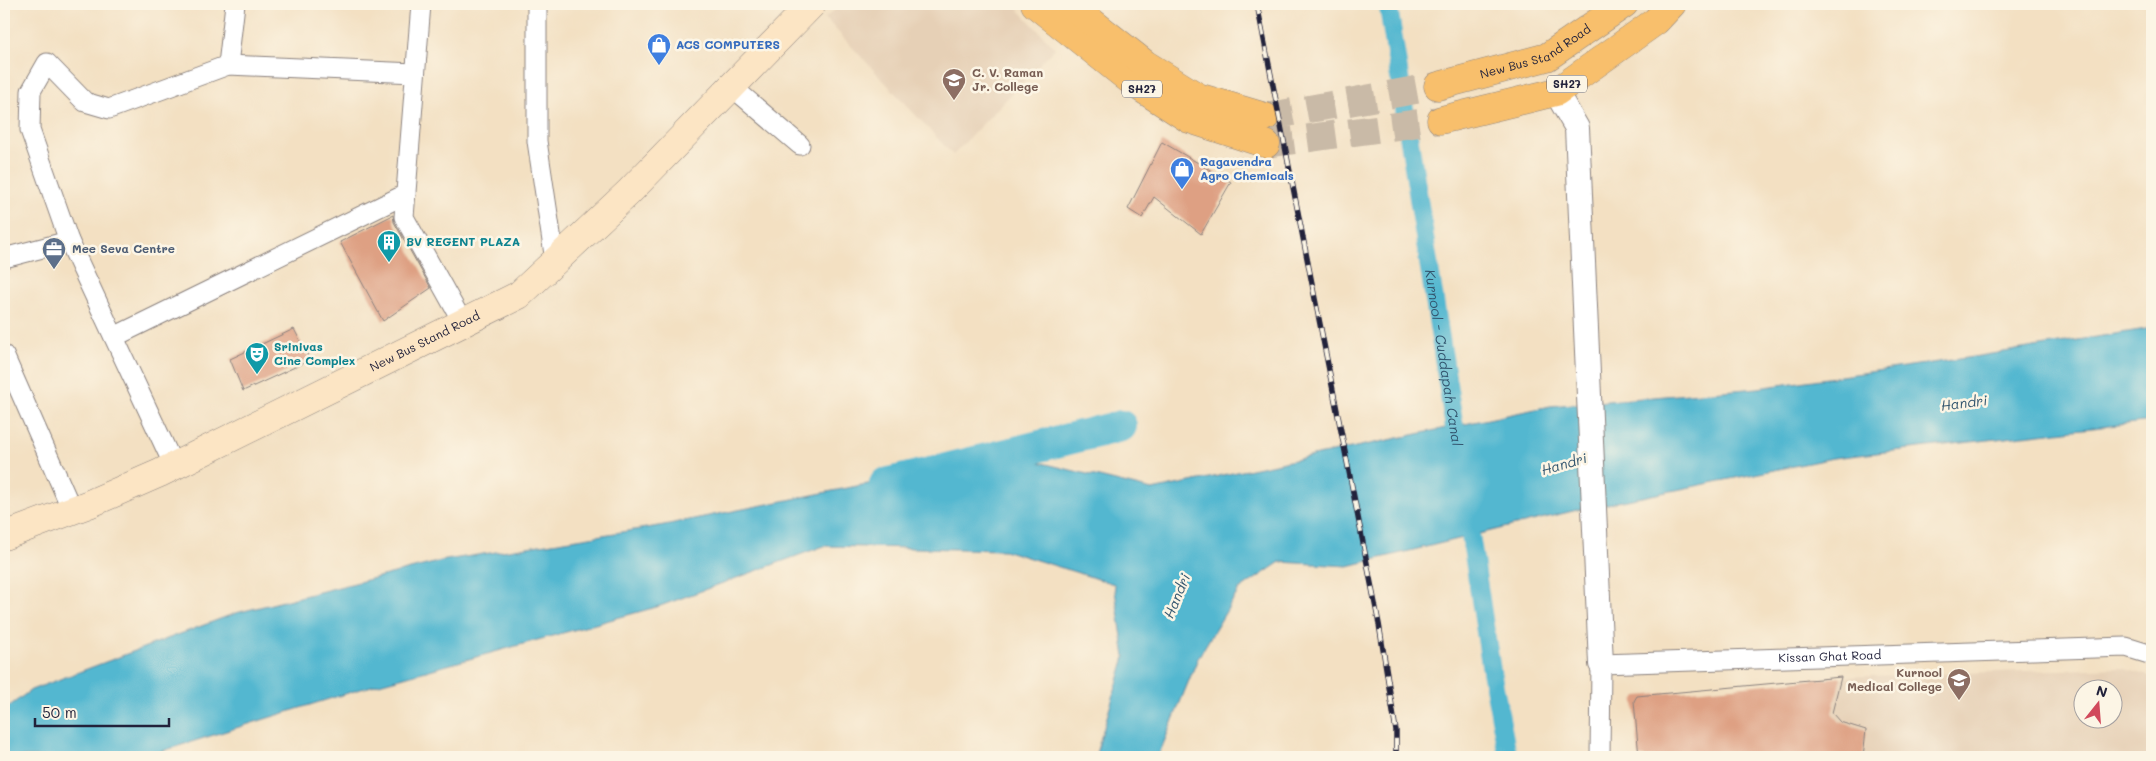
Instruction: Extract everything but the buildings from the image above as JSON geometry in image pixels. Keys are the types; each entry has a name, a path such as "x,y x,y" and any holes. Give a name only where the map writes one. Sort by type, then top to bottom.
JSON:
{"main road":[{"name":"New Bus Stand Road","path":"4,536 72,510 174,466 519,295 628,193 812,4"},
{"name":"SH27","path":"1035,4 1135,84 1189,119 1266,144"},
{"name":"SH27","path":"1069,4 1145,64 1198,97 1265,117"},
{"name":"New Bus Stand Road","path":"1438,86 1547,57 1624,4"},
{"name":"SH27","path":"1441,120 1556,92 1656,21 1672,4"}],"street":[{"path":"228,65 235,4"},
{"path":"421,4 404,217 463,323"},
{"path":"537,4 537,142 555,261"},
{"path":"174,466 68,241 30,130 30,92 47,63 85,102 108,109 228,65 416,73"},
{"path":"731,86 800,146"},
{"path":"1556,92 1577,128 1601,664 1600,757"},
{"path":"114,337 406,194"},
{"path":"4,258 68,241"},
{"path":"4,355 72,510"},
{"name":"Kissan Ghat Road","path":"1601,664 2126,647 2152,655"}],"shaded area":[{"name":"C. V. Raman Jr. College","path":"842,4 1013,4 1055,48 953,155 825,18"},
{"name":"Kurnool Medical College","path":"2121,668 2152,677 2152,757 1863,757 1866,730 1840,722 1832,713 1841,677"}],"water":[{"name":"Handri","path":"2152,328 2152,421 1833,458 1573,511 1348,566 1280,562 1239,590 1198,658 1158,757 1095,757 1125,657 1114,584 1004,550 824,546 660,606 361,689 143,757 4,757 4,710 31,690 236,613 446,560 659,526 862,485 1022,458 1152,490 1550,406 1758,388 1973,357"}],"waterway":[{"name":"Kurnool - Cuddapah Canal","path":"1388,4 1458,450"},
{"path":"885,484 1121,426"},
{"name":"Kurnool - Cuddapah Canal","path":"1467,512 1492,674 1508,757"}],"tunnel":[{"path":"1265,117 1438,86"},
{"path":"1266,144 1441,120"}],"railway":[{"path":"1257,4 1379,624 1396,731 1396,757"}],"place":[{"name":"ACS COMPUTERS","path":"659,66"},
{"name":"C. V. Raman Jr. College","path":"954,101"},
{"name":"Ragavendra Agro Chemicals","path":"1182,190"},
{"name":"BV REGENT PLAZA","path":"389,263"},
{"name":"Mee Seva Centre","path":"54,270"},
{"name":"Srinivas Cine Complex","path":"257,375"},
{"name":"Kurnool Medical College","path":"1959,701"}]}
